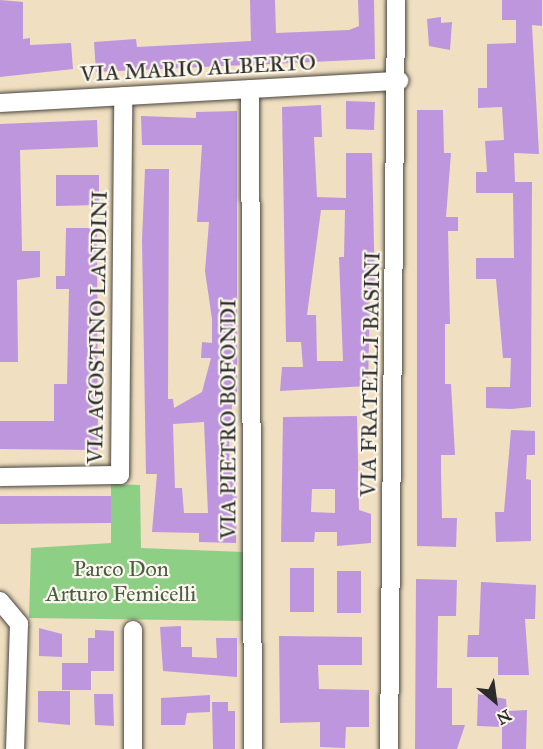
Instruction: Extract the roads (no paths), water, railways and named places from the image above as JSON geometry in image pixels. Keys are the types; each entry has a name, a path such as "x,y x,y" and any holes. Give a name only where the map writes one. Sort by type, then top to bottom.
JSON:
{"street":[{"name":"VIA FRATELLI BASINI","path":"389,749 399,81 396,0"},
{"name":"VIA MARIO ALBERTO","path":"0,103 399,81"},
{"name":"VIA PIETRO BOFONDI","path":"250,89 253,749"},
{"name":"VIA AGOSTINO LANDINI","path":"0,477 120,475 123,96"},
{"path":"0,602 19,624 15,749"},
{"path":"132,749 133,630"}],"park label":[{"name":"Parco Don Arturo Femicelli","path":"121,580"}]}
